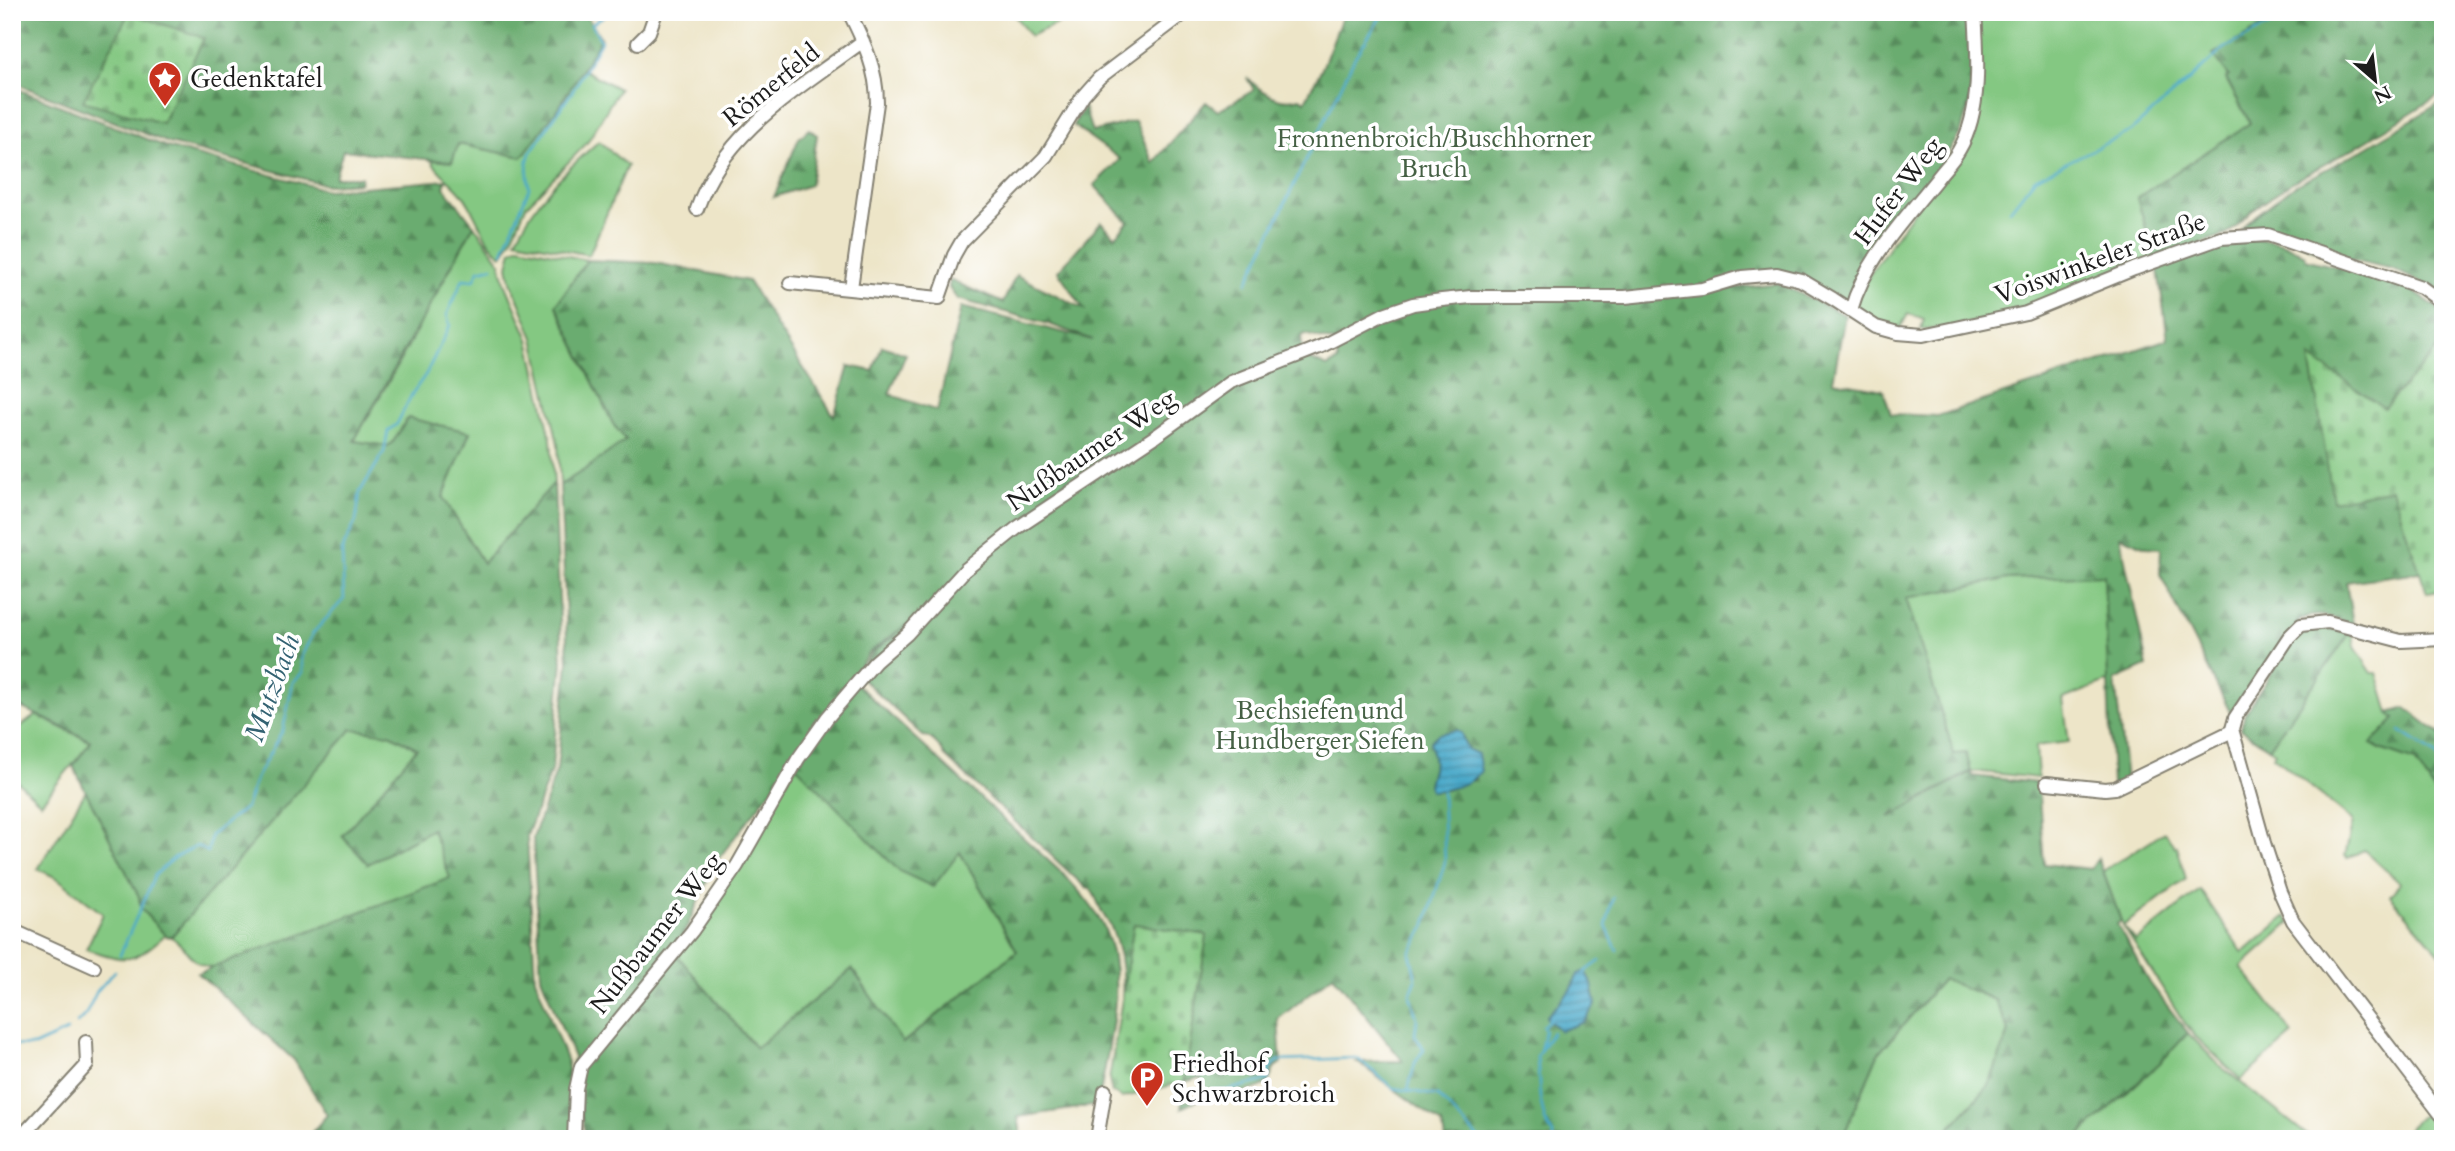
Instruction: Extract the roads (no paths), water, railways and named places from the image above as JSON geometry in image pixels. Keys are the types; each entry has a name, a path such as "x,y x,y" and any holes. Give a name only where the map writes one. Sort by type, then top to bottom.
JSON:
{"street":[{"path":"638,43 649,32 656,12"},
{"path":"849,12 875,71 877,103 851,288"},
{"path":"790,283 939,298 954,255 962,241 1046,156 1083,96 1115,64 1186,12"},
{"name":"Hufer Weg","path":"1851,310 1868,269 1960,149 1970,122 1976,91 1978,57 1975,12"},
{"name":"Römerfeld","path":"697,209 713,172 737,140 771,110 863,41"},
{"name":"Voiswinkeler Straße","path":"1851,310 1876,327 1898,333 1923,335 2025,313 2134,269 2221,238 2268,235 2421,287 2443,303"},
{"name":"Nußbaumer Weg","path":"574,1139 576,1089 581,1066 692,931 737,866 798,758 827,718 875,662 897,645 965,570 988,550 1231,382 1322,346 1384,314 1413,304 1442,300 1471,297 1625,297 1702,289 1742,277 1777,274 1801,281 1851,310"},
{"path":"2443,639 2401,641 2329,622 2314,621 2301,625 2289,637 2242,707 2233,722 2232,731 2264,843 2293,921 2443,1117"},
{"path":"2047,783 2115,788 2232,731"},
{"path":"12,930 94,967"},
{"path":"19,1139 87,1065 86,1042"},
{"path":"1097,1139 1105,1091"}],"water":[{"path":"1457,730 1461,733 1467,749 1478,754 1481,771 1458,786 1431,791 1428,785 1434,762 1430,742 1438,734"},
{"path":"1585,971 1592,984 1596,1004 1584,1022 1560,1031 1546,1017 1571,990 1578,974"}],"waterway":[{"name":"Mutzbach","path":"503,252 529,188 527,163 530,153 574,89 601,41 592,24 609,12"},
{"path":"1247,283 1355,57 1384,12"},
{"path":"1806,12 1809,16"},
{"path":"2010,210 2035,178 2131,131 2225,48 2282,19 2286,12"},
{"name":"Mutzbach","path":"120,955 155,875 175,857 197,846 208,852 211,835 246,807 256,778 283,730 293,682 303,672 301,657 313,633 344,599 342,550 356,521 360,492 384,452 388,431 397,424 450,325 447,315 463,279 474,280 479,270 492,267"},
{"path":"2400,731 2435,754 2443,766"},
{"path":"1408,1090 1415,1063 1424,1049 1415,1035 1417,1018 1410,995 1416,979 1410,953 1425,927 1445,862 1442,791"},
{"path":"1613,898 1606,926 1617,950"},
{"path":"1585,974 1600,961"},
{"name":"Mutzbach","path":"77,1023 86,1014 97,991 115,971"},
{"path":"1540,1051 1545,1031 1543,1026 1551,1018"},
{"name":"Mutzbach","path":"12,1045 34,1046 67,1031"},
{"path":"1552,1032 1537,1056 1540,1098 1545,1121 1553,1139"},
{"path":"1200,1099 1213,1090 1224,1091 1268,1080 1270,1068 1278,1061 1357,1058 1393,1088 1438,1096 1479,1139"}],"place":[{"name":"Gedenktafel","path":"165,108"},
{"name":"Friedhof Schwarzbroich","path":"1147,1108"}],"park label":[{"name":"Fronnenbroich/Buschhorner Bruch","path":"1434,153"},
{"name":"Bechsiefen und Hundberger Siefen","path":"1320,725"}]}
